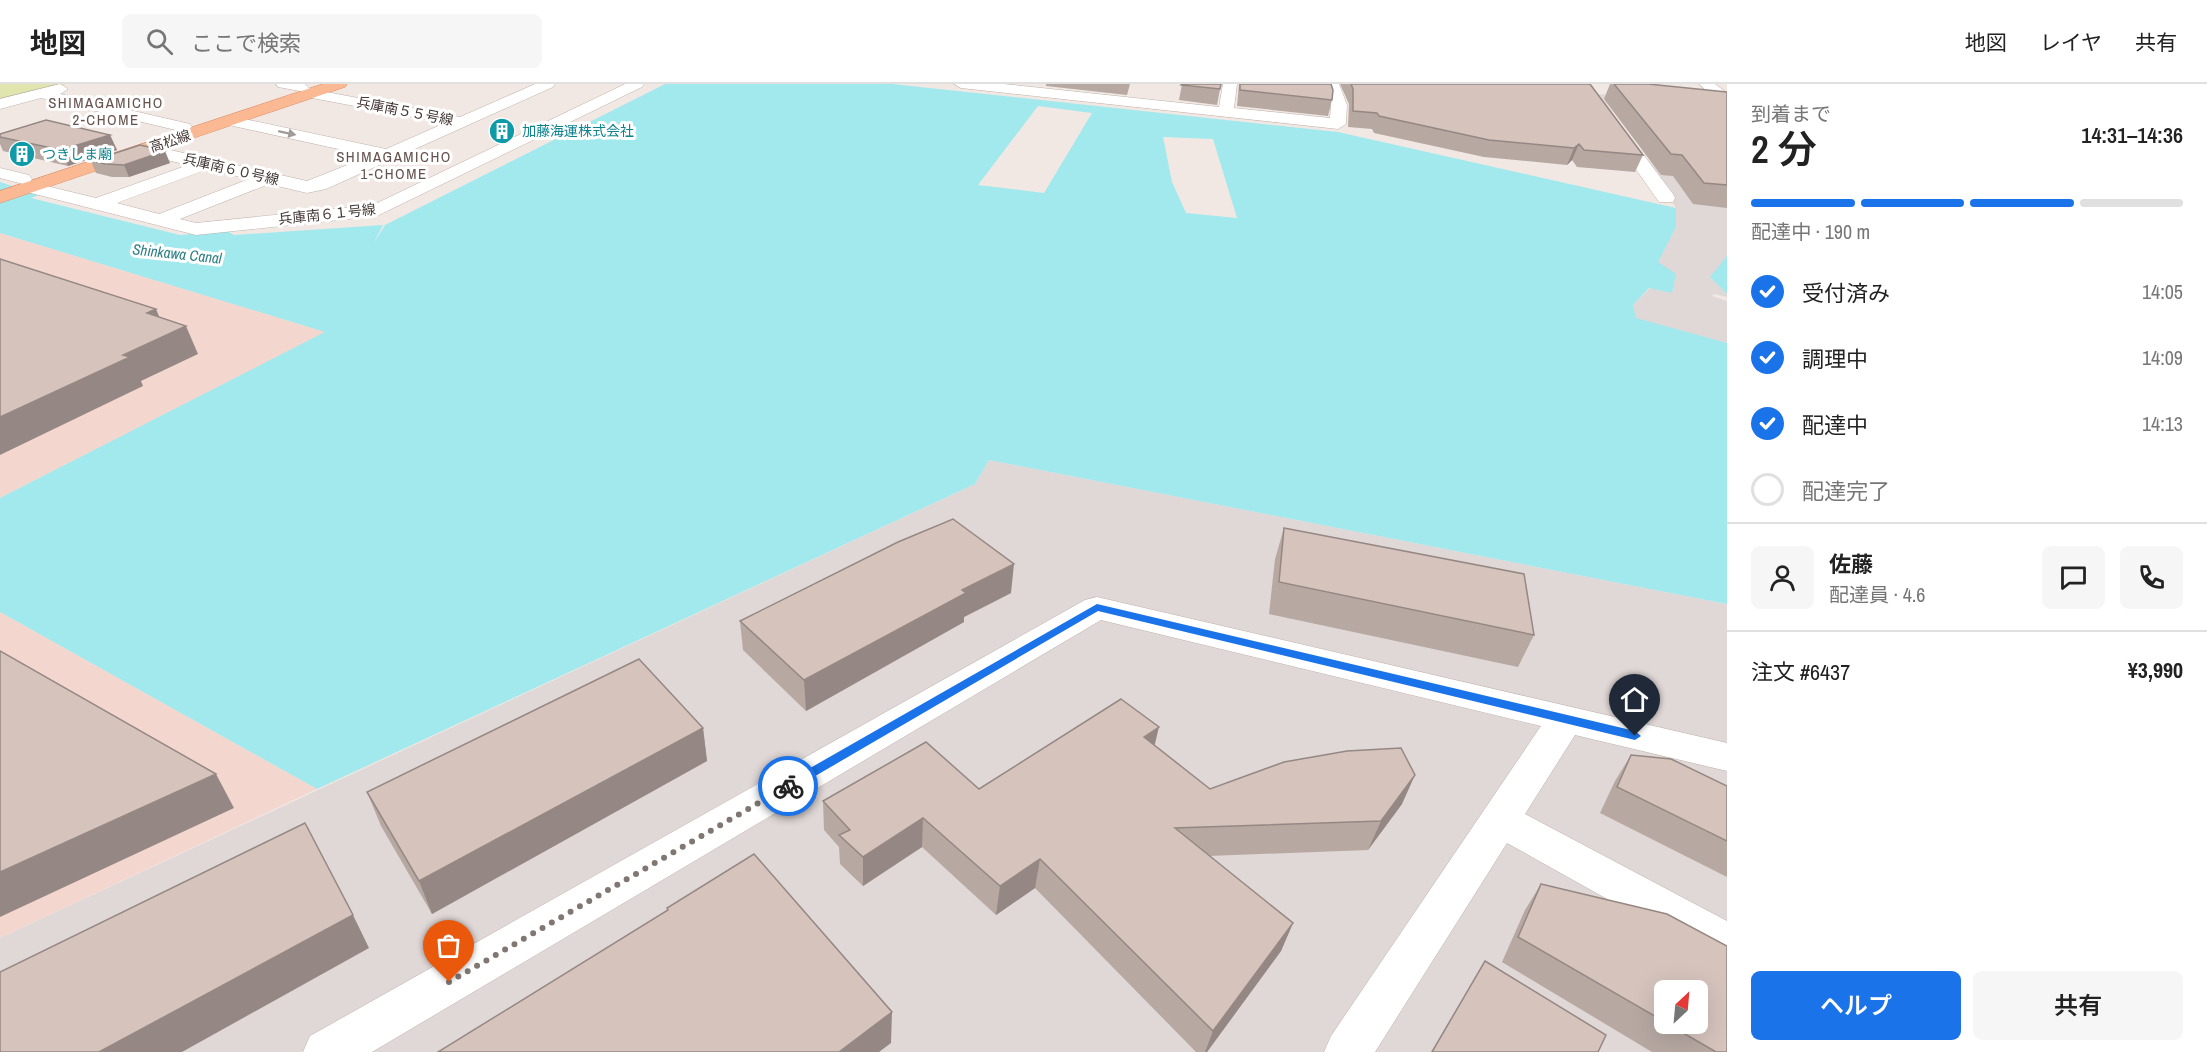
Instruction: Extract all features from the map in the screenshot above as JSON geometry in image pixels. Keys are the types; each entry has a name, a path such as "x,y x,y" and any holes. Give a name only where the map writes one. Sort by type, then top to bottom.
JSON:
{"main road":[{"name":"高松線","path":"12,185 184,127 311,88 339,84"},
{"name":"高松線","path":"12,185 144,149 230,121 311,88"}],"street":[{"name":"兵庫南５５号線","path":"284,84 463,122"},
{"name":"兵庫南６１号線","path":"12,185 196,229 377,210 637,84"},
{"path":"961,84 1038,88 1338,124 1338,99 1332,84"},
{"path":"1226,112 1230,84"},
{"path":"1574,84 1584,86 1666,198"},
{"path":"1706,84 1727,102"},
{"path":"230,121 389,155 539,85"},
{"path":"0,104 71,87"},
{"path":"41,94 184,127"},
{"path":"1706,102 1727,102"},
{"path":"483,113 506,117"},
{"path":"530,121 553,125"},
{"name":"兵庫南６０号線","path":"144,149 307,187 319,185 389,155"},
{"path":"97,204 206,164"},
{"path":"160,220 267,178"},
{"path":"210,200 275,219"},
{"path":"327,1052 1097,608 1727,757"},
{"path":"1348,1052 1566,719"},
{"path":"1500,820 1727,943"}],"shaded area":[{"path":"1598,94 1727,102 1727,297 1714,294 1712,296 1727,301 1727,343 1636,319 1633,305 1650,288 1672,293 1657,262 1676,227 1676,208 1641,145"},
{"path":"0,233 326,332 0,498"},
{"path":"989,460 1727,604 1727,1052 0,1052 0,938 975,484"},
{"path":"0,612 317,789 0,938"}],"green space":[{"path":"0,84 67,84 0,99"}],"water":[{"name":"Shinkawa Canal","path":"665,84 892,84 1338,132 1676,208 1676,227 1658,262 1676,274 1672,293 1649,288 1633,305 1636,318 1727,343 1727,604 989,460 975,484 317,789 0,612 0,498 325,332 0,233 0,182 39,195 31,198 180,235 227,231 234,235 383,225 373,244 385,225","holes":["1038,106 1092,113 1044,193 978,185","1163,137 1213,139 1237,218 1186,213 1172,182"]},
{"path":"1727,256 1727,294 1710,277"}],"building":[{"path":"1182,84 1221,84 1220,89"},
{"path":"1240,84 1331,84 1332,100 1240,90"},
{"path":"1351,84 1590,84 1643,155 1584,150 1579,144 1574,148 1489,140 1379,116 1377,113 1353,111"},
{"path":"1614,84 1648,84 1727,92 1727,185 1704,183 1682,155 1671,154"},
{"path":"46,120 110,135 61,150 0,137 0,134"},
{"path":"140,145 165,151 124,165 91,161"},
{"path":"0,259 156,309 147,313 186,326 123,355 130,357 0,417"},
{"path":"953,519 1014,564 962,590 966,593 804,680 740,621 898,542"},
{"path":"1284,528 1524,574 1534,635 1279,582"},
{"path":"0,651 216,774 0,872"},
{"path":"639,659 703,728 419,881 367,792"},
{"path":"1121,699 1159,727 1144,737 1210,789 1284,762 1347,751 1401,748 1415,775 1381,821 1175,828 1293,923 1213,1031 1040,859 1000,886 923,818 863,857 839,835 850,830 823,801 926,742 979,789"},
{"path":"1631,755 1671,759 1727,786 1727,841 1617,787"},
{"path":"305,823 353,915 99,1052 0,1052 0,972"},
{"path":"754,854 892,1012 839,1052 438,1052 668,910 667,908"},
{"path":"1541,884 1667,914 1727,946 1727,1052 1716,1052 1685,1034 1708,1034 1708,980 1654,980 1654,1016 1518,937"},
{"path":"1485,961 1606,1035 1598,1052 1432,1052"}],"way so far":[{"path":"449,982 788,786"}],"place":[{"name":"加藤海運株式会社","path":"502,131"},
{"name":"つきしま廟","path":"22,154"}],"district":[{"name":"SHIMAGAMICHO 2-CHOME","path":"106,112"},
{"name":"SHIMAGAMICHO 1-CHOME","path":"394,166"}],"route":[{"path":"788,786 1097,608 1635,736"}]}
